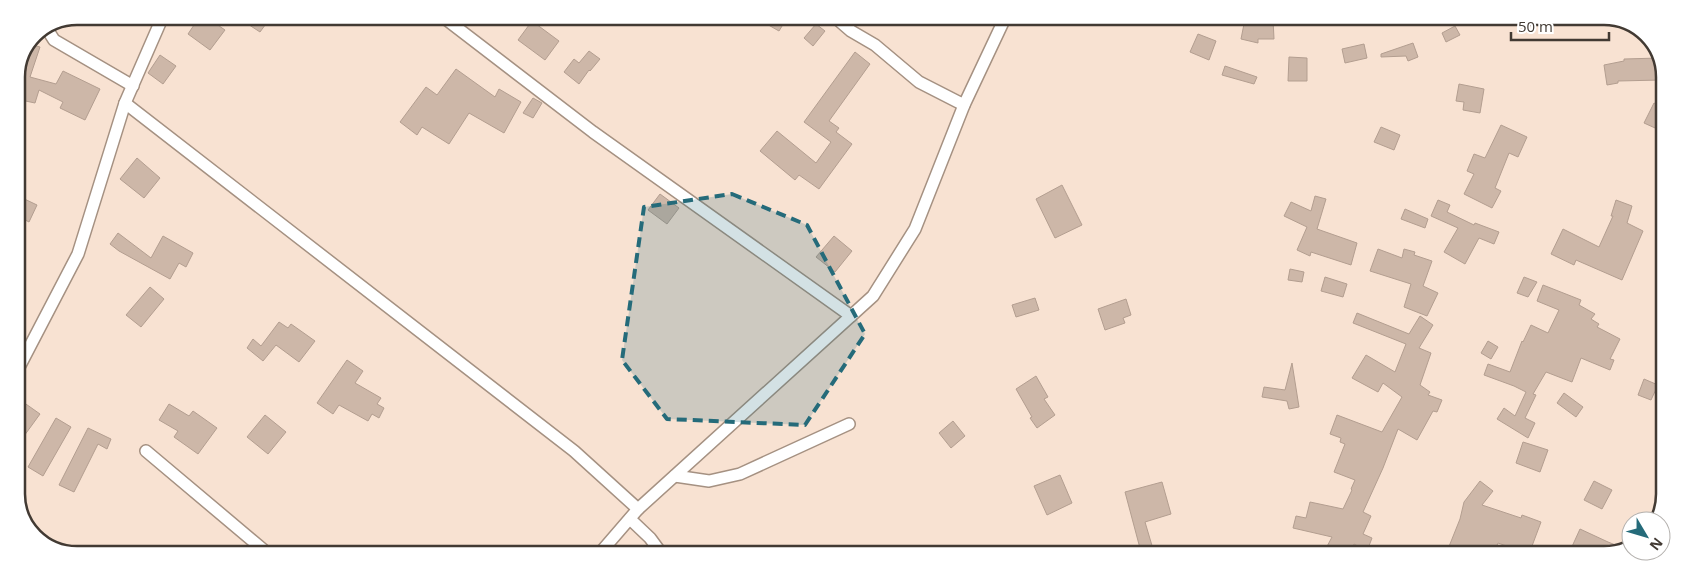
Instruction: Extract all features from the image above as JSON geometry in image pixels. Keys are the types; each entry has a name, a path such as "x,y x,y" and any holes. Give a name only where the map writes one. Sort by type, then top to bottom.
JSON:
{"street":[{"path":"25,356 78,254 125,103 159,25"},
{"path":"462,25 593,132 851,316"},
{"path":"845,25 875,45 919,82 964,105"},
{"path":"606,546 638,509 873,296 914,229 964,105 1002,25"},
{"path":"50,33 54,40 133,86"},
{"path":"125,103 574,451 638,509"},
{"path":"675,476 708,481 740,474 849,424"},
{"path":"146,452 259,546"},
{"path":"630,520 656,546"}],"highlighted area":[{"path":"732,194 807,225 865,334 805,425 667,419 622,360 644,207"}],"building":[{"path":"194,25 218,25 225,30 210,50 188,34"},
{"path":"249,25 265,25 260,32"},
{"path":"529,25 537,25 559,41 545,60 518,40"},
{"path":"768,25 783,25 779,31"},
{"path":"815,25 825,31 813,46 804,38"},
{"path":"1244,25 1273,25 1274,39 1258,39 1258,43 1241,39"},
{"path":"1455,26 1460,35 1446,42 1442,33"},
{"path":"1198,34 1216,41 1209,60 1190,52"},
{"path":"1413,43 1418,57 1408,61 1406,56 1381,57 1381,54"},
{"path":"1364,44 1367,58 1345,63 1342,49"},
{"path":"36,46 40,47 30,77 56,84 63,71 100,89 85,120 60,108 63,102 39,90 35,103 25,101 25,77 29,57"},
{"path":"589,51 600,59 579,84 564,72 574,59 579,63"},
{"path":"855,52 870,64 829,121 839,128 836,132 852,144 819,189 799,175 795,180 760,151 777,131 816,163 831,142 804,122"},
{"path":"160,55 176,66 163,84 148,73"},
{"path":"1289,57 1307,58 1307,81 1288,81"},
{"path":"1652,58 1656,80 1618,81 1618,83 1607,85 1604,65 1624,61 1624,59"},
{"path":"1225,66 1257,77 1254,84 1222,75"},
{"path":"456,69 495,97 499,89 521,102 504,133 469,113 449,144 422,127 417,135 400,122 426,87 437,95"},
{"path":"1459,84 1484,89 1480,113 1463,110 1464,102 1456,101"},
{"path":"533,98 542,103 533,118 523,113"},
{"path":"1654,103 1656,104 1656,128 1644,123"},
{"path":"1501,125 1527,137 1518,157 1509,153 1495,188 1501,191 1492,208 1464,194 1474,174 1467,171 1474,154 1485,158"},
{"path":"1381,127 1400,135 1394,150 1374,142"},
{"path":"137,158 160,178 144,198 120,179"},
{"path":"1062,185 1082,225 1055,238 1036,199"},
{"path":"660,194 679,208 667,224 648,210"},
{"path":"1315,196 1326,199 1317,229 1357,243 1351,265 1311,252 1310,256 1297,250 1307,227 1284,216 1291,202 1311,211"},
{"path":"25,199 37,205 29,222 25,220"},
{"path":"1438,200 1450,205 1447,212 1474,225 1475,223 1499,232 1494,244 1479,238 1465,264 1444,252 1458,228 1431,216"},
{"path":"1616,200 1632,206 1627,223 1643,231 1622,280 1576,260 1574,265 1551,254 1563,229 1599,247 1613,216 1611,216"},
{"path":"1405,209 1428,219 1425,228 1401,219"},
{"path":"118,233 151,258 163,236 193,253 186,267 179,263 170,279 119,251 110,244"},
{"path":"834,236 852,251 835,272 816,257"},
{"path":"1378,249 1402,258 1404,249 1415,252 1414,255 1432,261 1423,286 1438,293 1427,316 1404,307 1411,284 1370,271"},
{"path":"1290,269 1304,272 1302,282 1288,280"},
{"path":"1325,277 1347,284 1343,297 1321,291"},
{"path":"1524,277 1537,282 1528,297 1517,293"},
{"path":"1543,285 1581,300 1579,305 1595,314 1591,319 1599,324 1597,327 1620,339 1610,359 1614,360 1610,370 1581,358 1572,382 1546,372 1533,394 1536,395 1525,418 1535,423 1528,438 1497,419 1504,408 1515,416 1526,392 1484,375 1488,364 1510,372 1522,341 1531,325 1548,333 1559,310 1537,301"},
{"path":"150,287 164,299 141,327 126,315"},
{"path":"1035,298 1039,310 1016,317 1012,305"},
{"path":"1126,299 1131,315 1123,318 1125,323 1105,330 1098,309"},
{"path":"1357,313 1409,334 1420,316 1433,325 1419,348 1431,353 1420,385 1430,392 1428,395 1442,400 1437,412 1433,411 1417,440 1398,429 1363,512 1371,516 1363,534 1372,538 1369,546 1354,544 1353,546 1327,546 1332,537 1293,528 1296,516 1306,518 1310,502 1343,509 1352,490 1355,480 1334,472 1345,444 1340,442 1341,438 1330,434 1337,415 1382,432 1402,397 1383,383 1378,392 1352,378 1366,355 1395,372 1406,344 1353,323"},
{"path":"279,322 288,328 291,324 315,341 299,362 276,345 263,361 247,348 253,339 261,346"},
{"path":"1488,341 1498,347 1491,359 1481,353"},
{"path":"347,360 363,371 355,383 381,398 377,404 384,408 379,418 372,414 368,421 339,405 333,414 317,403"},
{"path":"1292,363 1299,407 1289,409 1287,401 1262,397 1264,387 1285,390"},
{"path":"1036,376 1048,397 1044,399 1055,415 1037,428 1016,389"},
{"path":"1644,379 1656,384 1656,389 1651,400 1638,395"},
{"path":"1564,393 1583,407 1576,417 1557,403"},
{"path":"25,403 40,414 25,435"},
{"path":"169,404 189,416 193,411 217,428 198,454 174,437 178,431 159,420"},
{"path":"265,415 286,432 268,454 247,437"},
{"path":"56,418 71,427 43,476 28,467"},
{"path":"953,421 965,436 951,448 939,433"},
{"path":"88,428 111,439 107,449 98,444 74,492 59,485"},
{"path":"1523,442 1548,450 1540,472 1516,463"},
{"path":"1060,475 1072,503 1047,515 1034,486"},
{"path":"1480,481 1493,491 1482,505 1521,518 1522,515 1541,522 1532,546 1506,546 1498,543 1497,546 1449,546 1460,519 1464,502"},
{"path":"1594,481 1612,490 1602,509 1584,500"},
{"path":"1162,482 1171,514 1145,522 1152,546 1139,546 1125,492"},
{"path":"1580,529 1615,545 1572,546"}]}
